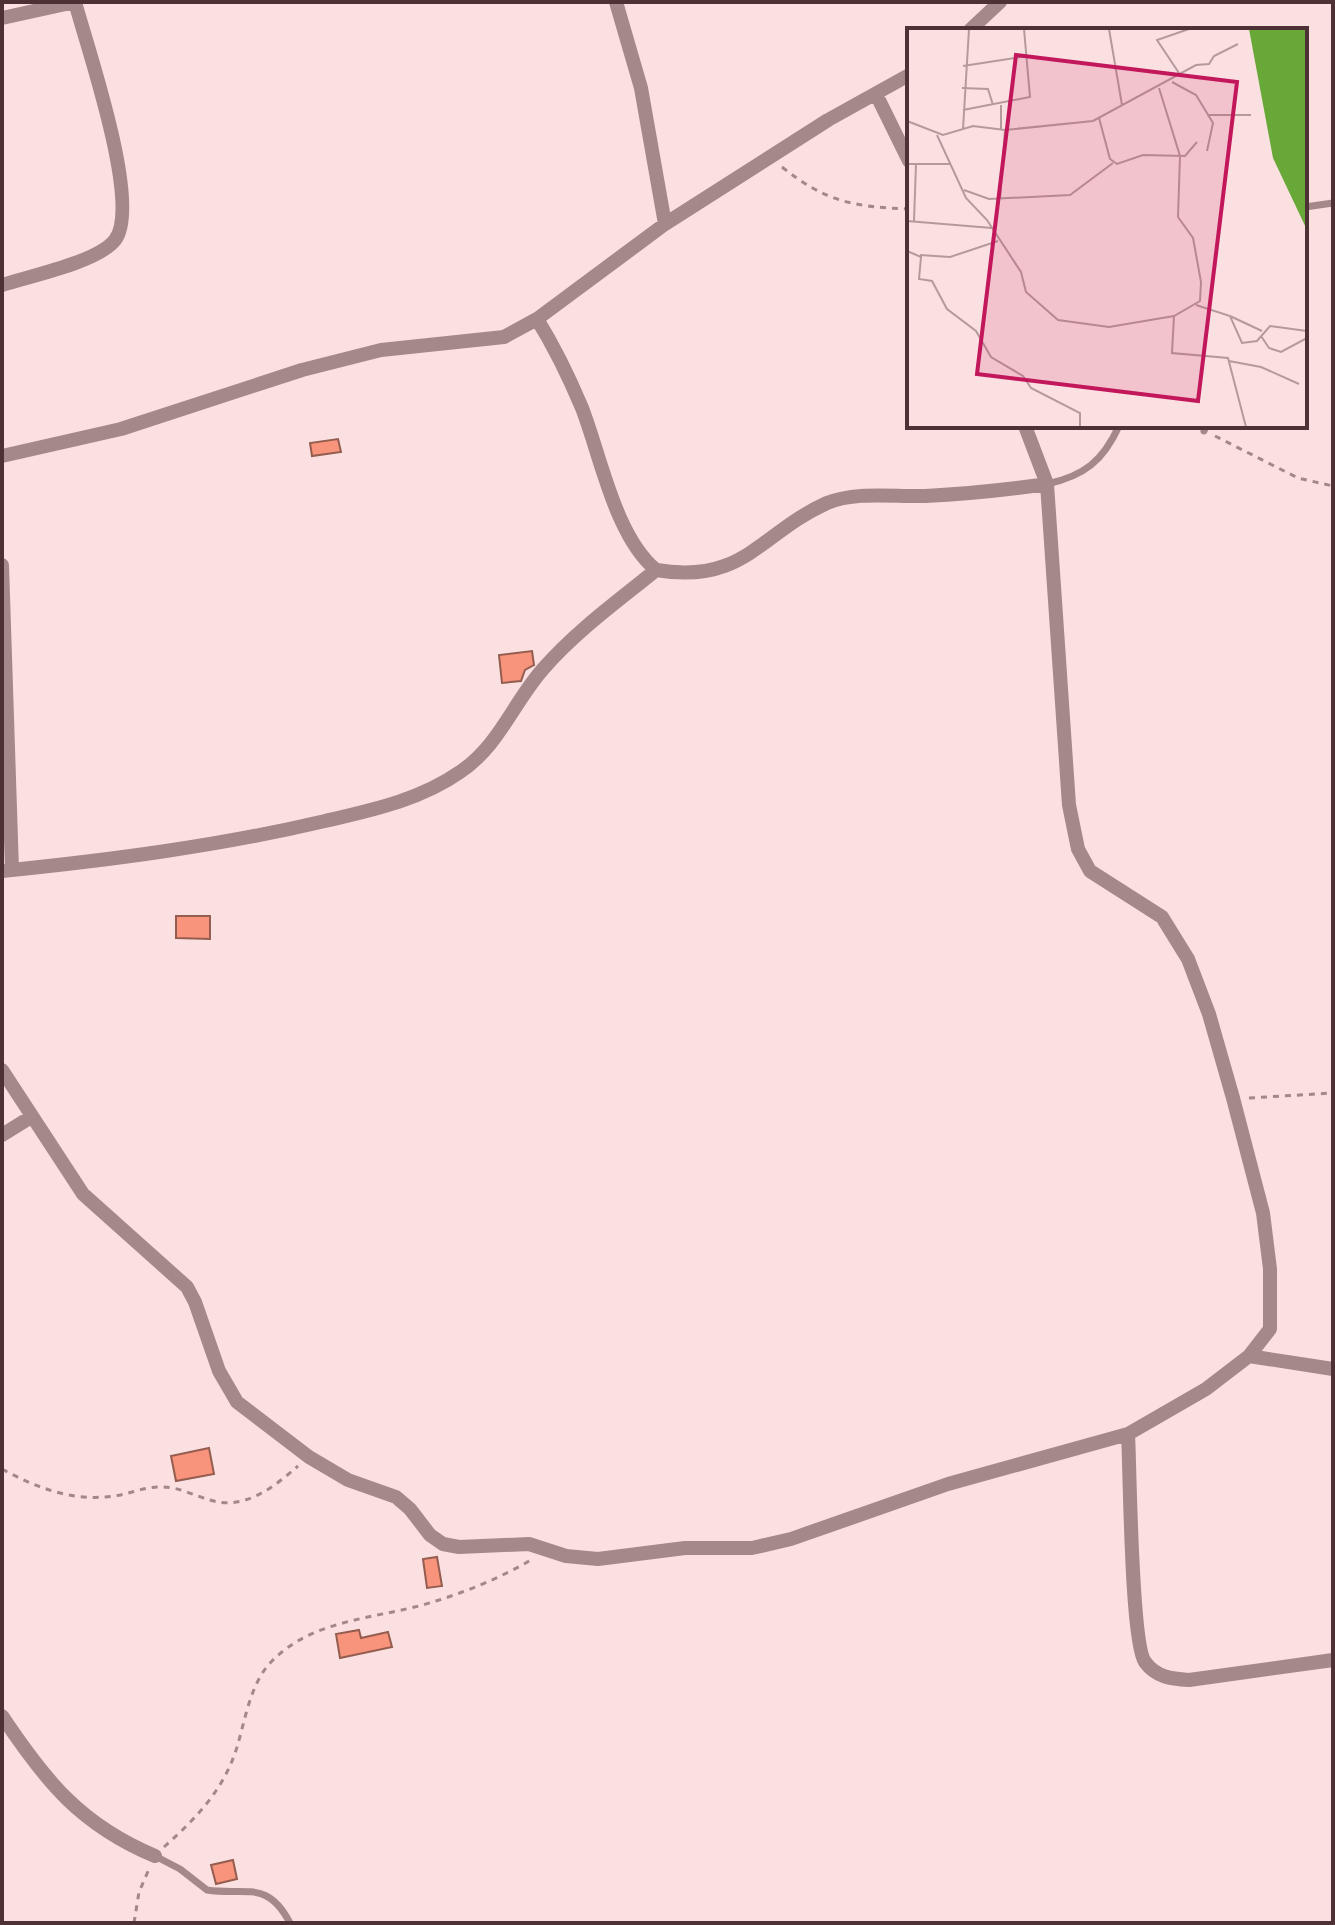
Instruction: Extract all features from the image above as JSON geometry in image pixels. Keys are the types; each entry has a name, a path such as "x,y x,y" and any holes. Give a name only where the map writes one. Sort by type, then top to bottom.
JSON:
{"street":[{"path":"2,18 75,2 111,131 124,194 124,219 115,240 96,254 2,285"},
{"path":"616,2 641,88 665,224"},
{"path":"972,28 995,4"},
{"path":"2,456 121,429 381,350 504,337 537,319 665,224 770,157 907,76"},
{"path":"876,94 907,157"},
{"path":"537,319 557,353 582,408 625,527 637,550 656,570 703,573 735,563 828,503 852,497 944,495 1047,484"},
{"path":"2,1070 83,1194 187,1287 219,1371 237,1402 309,1457 348,1480 396,1497 443,1544 459,1547 529,1544 581,1559 685,1548 752,1548 791,1539 948,1484 1128,1434 1206,1389 1249,1356 1270,1329 1271,1281 1263,1213 1209,1014 1188,959 1162,917 1090,871 1078,849 1069,805 1047,484 1026,428"},
{"path":"2,565 7,870 160,852 288,829 426,793 462,771 491,746 541,671 575,636 656,570"},
{"path":"2,1135 31,1117"},
{"path":"1249,1356 1333,1369"},
{"path":"1128,1434 1137,1623 1143,1660 1154,1672 1170,1679 1189,1680 1333,1660"},
{"path":"2,1716 38,1768 76,1811 121,1841 155,1856"}],"lane":[{"path":"1307,207 1333,203"},
{"path":"1047,484 1076,478 1095,465 1118,428"},
{"path":"155,1856 180,1869 207,1890 243,1889 265,1895 283,1910 290,1923"}],"path":[{"path":"770,157 809,189 846,205 907,209"},
{"path":"1205,428 1298,478 1333,486"},
{"path":"1233,1098 1333,1093"},
{"path":"2,1469 64,1495 95,1498 163,1487 215,1502 232,1503 253,1498 277,1485 309,1457"},
{"path":"134,1923 139,1892 155,1856 216,1794 233,1759 255,1688 270,1662 297,1641 330,1627 434,1602 512,1572 548,1550"}],"building":[{"path":"338,439 341,452 312,456 310,443"},
{"path":"532,651 534,665 525,670 521,681 502,683 499,655"},
{"path":"176,916 210,916 210,939 176,938"},
{"path":"209,1448 214,1474 176,1481 171,1456"},
{"path":"437,1557 442,1586 427,1588 423,1559"},
{"path":"359,1630 361,1638 388,1632 392,1647 340,1658 336,1634"},
{"path":"233,1860 237,1879 216,1884 211,1865"}]}
